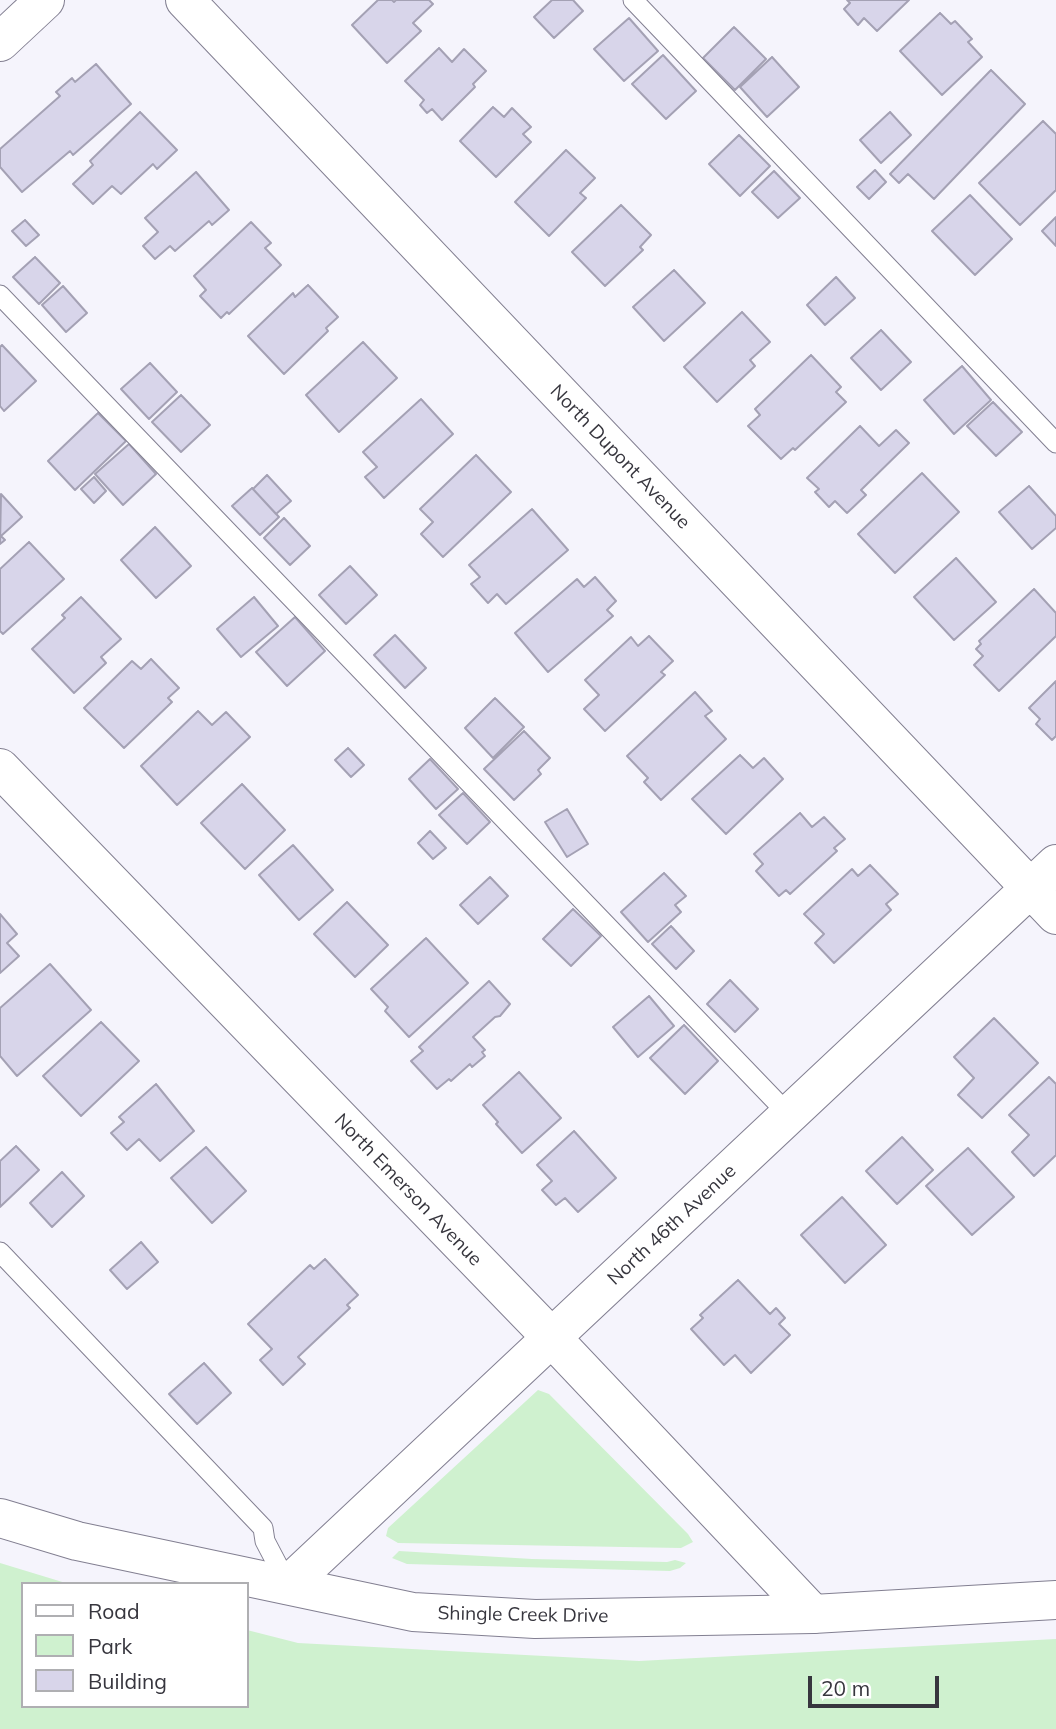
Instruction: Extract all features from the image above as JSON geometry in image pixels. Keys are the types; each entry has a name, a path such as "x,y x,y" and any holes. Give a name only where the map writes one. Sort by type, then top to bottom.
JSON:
{"street":[{"path":"0,42 45,0"},
{"name":"North Dupont Avenue","path":"185,0 1048,889"},
{"name":"North Emerson Avenue","path":"0,768 551,1336 813,1615"},
{"name":"North 46th Avenue","path":"288,1585 790,1115 1048,889"},
{"name":"Shingle Creek Drive","path":"0,1518 77,1541 412,1612 521,1618 813,1615 1056,1600"}],"lane":[{"path":"633,0 1056,443"},
{"path":"0,295 790,1115"},
{"path":"0,1252 263,1528 265,1541 288,1585"}],"green space":[{"path":"538,1390 549,1394 693,1542 681,1548 398,1543 386,1536 388,1528"},
{"path":"399,1551 532,1559 675,1560 686,1563 670,1571 407,1564 392,1558"},
{"path":"0,1563 62,1582 21,1582 21,1708 248,1708 248,1630 298,1643 639,1661 1056,1639 1056,1729 0,1729"}],"building":[{"path":"378,0 429,0 433,4 413,23 421,31 387,63 352,25"},
{"path":"552,0 573,0 583,11 554,38 534,17"},
{"path":"847,0 909,0 877,31 864,18 858,25 844,9 850,3"},
{"path":"940,13 951,24 955,21 972,39 968,42 982,57 942,95 900,51"},
{"path":"629,18 658,51 624,81 594,49"},
{"path":"734,27 766,59 735,90 703,58"},
{"path":"439,48 452,62 464,49 486,71 473,84 475,87 442,120 432,109 427,113 420,105 424,100 405,81"},
{"path":"663,55 696,91 666,119 632,84"},
{"path":"772,57 799,87 767,117 740,87"},
{"path":"96,64 131,104 73,155 70,151 22,192 0,167 0,149 60,96 56,92 72,78 75,82"},
{"path":"991,70 1025,104 934,199 908,174 899,183 890,174"},
{"path":"493,107 504,117 512,108 531,127 523,134 531,142 496,177 460,141"},
{"path":"140,112 177,150 157,169 153,164 121,194 112,186 93,204 73,184 93,165 90,161"},
{"path":"890,112 911,135 881,163 860,140"},
{"path":"1043,121 1056,134 1056,190 1020,225 979,183"},
{"path":"739,135 770,166 740,196 709,164"},
{"path":"566,150 595,178 580,193 586,198 549,236 515,202"},
{"path":"875,170 886,182 869,199 857,187"},
{"path":"774,171 800,198 778,218 752,192"},
{"path":"196,172 229,210 212,225 209,221 175,251 170,246 155,259 143,246 158,232 145,218"},
{"path":"970,195 1012,239 975,275 932,231"},
{"path":"621,205 651,235 640,247 643,250 605,286 572,252"},
{"path":"1056,217 1056,246 1042,231"},
{"path":"25,220 39,235 26,246 12,231"},
{"path":"251,222 271,243 265,248 281,265 229,314 227,312 221,318 200,296 206,290 194,276"},
{"path":"35,257 60,283 39,304 13,277"},
{"path":"674,270 705,303 664,341 633,307"},
{"path":"836,277 855,298 825,325 807,305"},
{"path":"308,285 338,317 326,328 328,331 284,374 248,336 293,293 295,297"},
{"path":"63,286 87,313 66,332 42,305"},
{"path":"742,312 770,342 750,360 755,366 717,402 684,367"},
{"path":"881,330 911,362 881,390 851,358"},
{"path":"363,342 397,378 339,432 306,395"},
{"path":"2,345 36,381 4,411 0,406"},
{"path":"811,355 841,387 836,392 846,402 795,450 793,448 781,459 748,426 760,415 755,409"},
{"path":"150,363 177,392 149,419 121,389"},
{"path":"962,366 991,400 954,434 924,400"},
{"path":"181,395 210,425 181,452 152,422"},
{"path":"421,399 453,434 384,498 365,477 377,467 363,452"},
{"path":"993,402 1022,432 996,456 967,426"},
{"path":"98,413 126,441 75,490 48,461"},
{"path":"860,426 879,446 896,430 909,443 861,490 866,495 847,513 835,501 829,507 815,492 819,489 807,478"},
{"path":"129,444 156,474 123,505 95,474"},
{"path":"476,455 511,492 443,557 421,534 433,522 420,509"},
{"path":"922,473 959,512 895,573 858,534"},
{"path":"267,475 291,501 276,514 253,489"},
{"path":"94,477 106,491 94,503 81,489"},
{"path":"1029,486 1056,516 1056,528 1032,549 999,512"},
{"path":"252,488 279,517 260,535 232,506"},
{"path":"1,494 22,517 1,536 5,540 0,544"},
{"path":"532,509 568,550 506,604 497,594 488,603 471,584 480,577 469,565"},
{"path":"284,518 310,546 290,565 264,538"},
{"path":"155,527 191,566 156,598 121,560"},
{"path":"29,542 64,579 3,634 0,631 0,569"},
{"path":"956,558 996,602 954,640 914,597"},
{"path":"350,566 377,595 346,624 319,595"},
{"path":"595,577 616,601 607,610 613,616 548,672 515,633 577,579 584,587"},
{"path":"1034,589 1056,613 1056,636 999,691 974,665 983,656 976,649 981,644 979,641"},
{"path":"81,597 121,639 101,657 106,663 74,693 32,649 65,618 62,615"},
{"path":"254,597 278,626 241,657 217,629"},
{"path":"295,617 325,651 287,686 256,652"},
{"path":"395,635 426,668 405,688 374,655"},
{"path":"649,636 673,661 661,672 665,675 605,731 584,709 599,695 585,680 631,637 638,646"},
{"path":"151,659 179,688 168,698 172,702 124,748 84,708 132,661 141,669"},
{"path":"1056,681 1056,736 1052,740 1036,724 1040,719 1029,708"},
{"path":"695,692 712,711 705,716 726,739 661,800 644,782 648,778 627,756"},
{"path":"495,698 524,727 493,758 465,728"},
{"path":"198,711 212,725 226,712 250,737 177,805 141,766"},
{"path":"524,731 550,758 538,770 541,774 514,800 484,769"},
{"path":"348,748 364,765 351,777 335,760"},
{"path":"740,755 753,768 764,758 783,779 726,834 692,799"},
{"path":"430,759 458,789 436,809 409,779"},
{"path":"242,784 285,830 245,869 201,823"},
{"path":"463,793 490,822 467,844 439,815"},
{"path":"567,809 588,844 567,857 545,822"},
{"path":"800,813 812,827 824,817 845,839 834,848 837,851 790,894 786,890 779,896 756,871 763,864 754,854"},
{"path":"430,831 446,848 433,859 418,843"},
{"path":"293,845 333,890 299,920 259,875"},
{"path":"870,865 898,894 886,904 891,910 834,963 815,943 824,934 804,914 852,869 858,876"},
{"path":"664,873 686,896 675,905 681,912 648,942 621,912"},
{"path":"490,877 508,896 478,924 460,905"},
{"path":"347,902 388,945 355,977 314,934"},
{"path":"573,909 601,936 571,966 543,939"},
{"path":"0,914 17,934 7,943 19,956 0,973"},
{"path":"671,926 694,951 676,969 652,944"},
{"path":"426,938 468,983 409,1037 385,1011 388,1007 371,989"},
{"path":"50,964 91,1010 17,1076 0,1056 0,1008"},
{"path":"730,980 758,1009 735,1032 707,1004"},
{"path":"489,981 510,1004 500,1016 495,1017 473,1037 485,1050 482,1052 485,1056 437,1089 411,1061 423,1051 419,1047"},
{"path":"649,996 674,1026 638,1057 613,1027"},
{"path":"994,1018 1038,1063 982,1118 958,1095 974,1078 954,1057"},
{"path":"101,1022 139,1061 81,1116 43,1076"},
{"path":"684,1025 718,1061 685,1094 650,1058"},
{"path":"519,1072 561,1118 522,1153 483,1105"},
{"path":"1049,1077 1056,1084 1056,1155 1034,1176 1012,1152 1029,1135 1009,1115"},
{"path":"156,1084 194,1131 160,1161 139,1139 127,1150 111,1133 124,1122 119,1117"},
{"path":"574,1131 616,1178 578,1212 565,1198 556,1205 542,1190 552,1181 537,1165"},
{"path":"902,1137 933,1170 897,1204 866,1171"},
{"path":"16,1146 39,1170 0,1207 0,1161"},
{"path":"206,1147 246,1191 212,1223 171,1178"},
{"path":"968,1148 1014,1197 972,1235 926,1186"},
{"path":"62,1172 84,1196 52,1227 30,1203"},
{"path":"842,1197 886,1245 845,1283 801,1235"},
{"path":"141,1242 158,1262 127,1289 110,1270"},
{"path":"325,1259 358,1295 347,1305 350,1308 298,1357 305,1364 283,1385 260,1360 272,1349 248,1324 310,1265 314,1269"},
{"path":"738,1280 770,1314 776,1308 785,1318 779,1324 790,1335 751,1373 735,1355 724,1365 691,1329 703,1318 700,1315"},
{"path":"204,1363 231,1393 197,1424 169,1394"}]}
